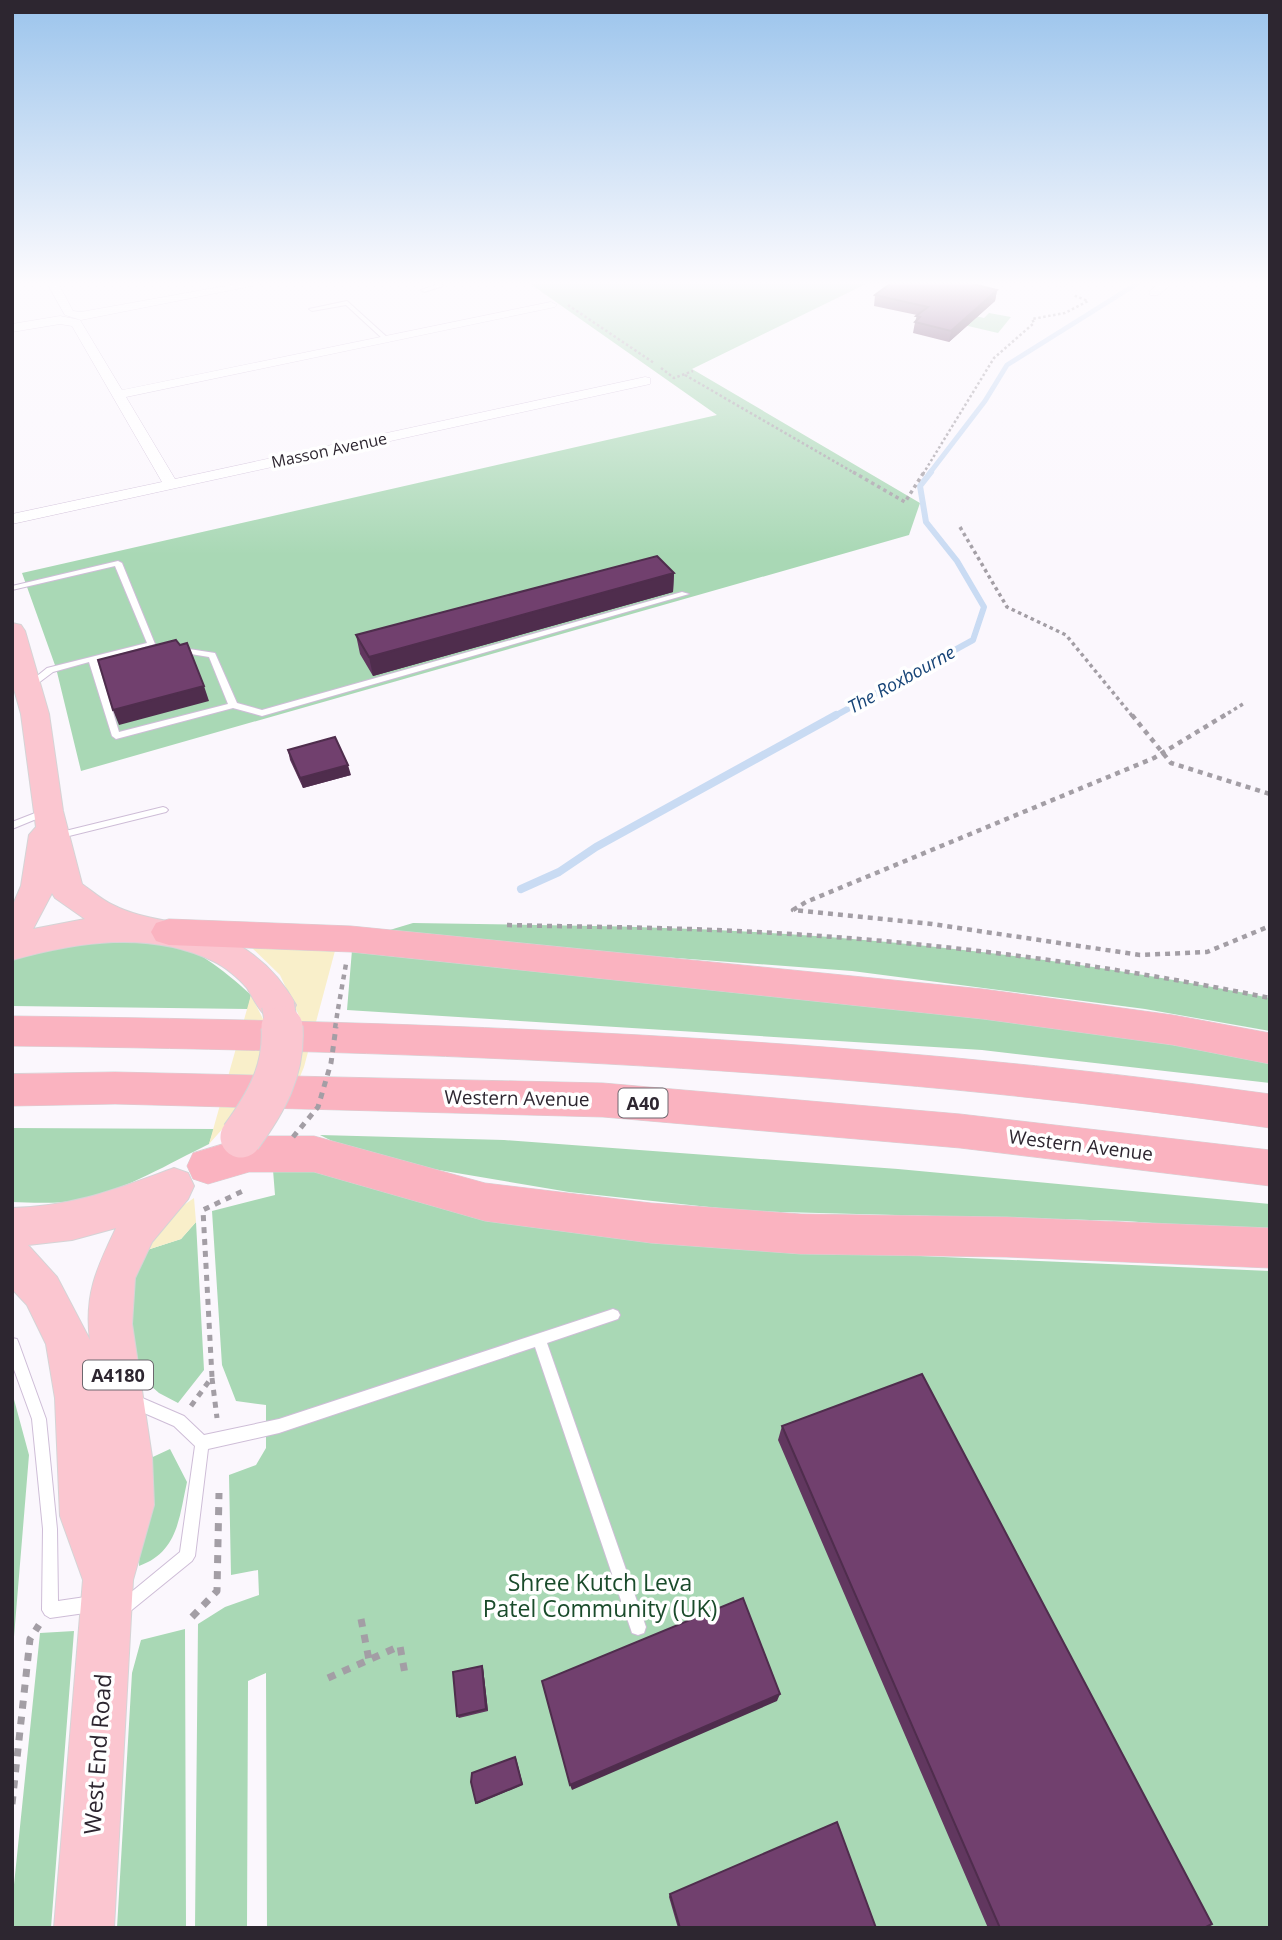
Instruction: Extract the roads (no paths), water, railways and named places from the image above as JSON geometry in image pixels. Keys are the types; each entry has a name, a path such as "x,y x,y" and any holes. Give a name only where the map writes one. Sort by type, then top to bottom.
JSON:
{"highway":[{"path":"157,930 351,939 983,1004 1173,1030 1270,1049"},
{"path":"12,1031 148,1032 616,1048 955,1074 1270,1111"},
{"name":"Western Avenue","path":"12,1090 115,1088 603,1100 960,1131 1270,1168"},
{"path":"191,1176 249,1154 314,1154 485,1202 651,1223 801,1234 1006,1237 1270,1248"}],"main road":[{"path":"12,631 29,686 51,824 67,890 102,914 216,948 241,962 270,989 284,1027 277,1081 241,1137 191,1176 140,1202 64,1224 12,1227"},
{"path":"12,931 28,914 40,885 51,824"},
{"path":"12,947 67,933 157,930"},
{"name":"West End Road","path":"85,1928 107,1602 130,1504 121,1396 110,1324 114,1277 137,1229 191,1176"},
{"name":"West End Road","path":"12,1258 42,1291 68,1341 78,1398 85,1516 107,1602"}],"street":[{"path":"107,374 171,485"},
{"path":"118,395 221,374"},
{"name":"Masson Avenue","path":"12,519 646,381"}],"lane":[{"path":"12,588 118,563 151,644"},
{"path":"92,659 116,736 233,705 262,713 685,594"},
{"path":"29,686 50,670 151,644 212,655 233,705"},
{"path":"12,826 51,824 163,810"},
{"path":"202,1443 279,1426 613,1315"},
{"path":"539,1340 638,1627"},
{"path":"12,1344 39,1419 50,1529 50,1610 107,1602 187,1556 202,1443"},
{"path":"121,1396 180,1421 202,1443"}],"waterway":[{"name":"The Roxbourne","path":"929,474 985,401 1002,374"},
{"name":"The Roxbourne","path":"833,717 973,640 984,607 957,561 926,522 920,486 931,472"},
{"name":"The Roxbourne","path":"521,889 559,872 596,847 836,715"}],"park label":[{"name":"Shree Kutch Leva Patel Community (UK)","path":"600,1595"}]}
